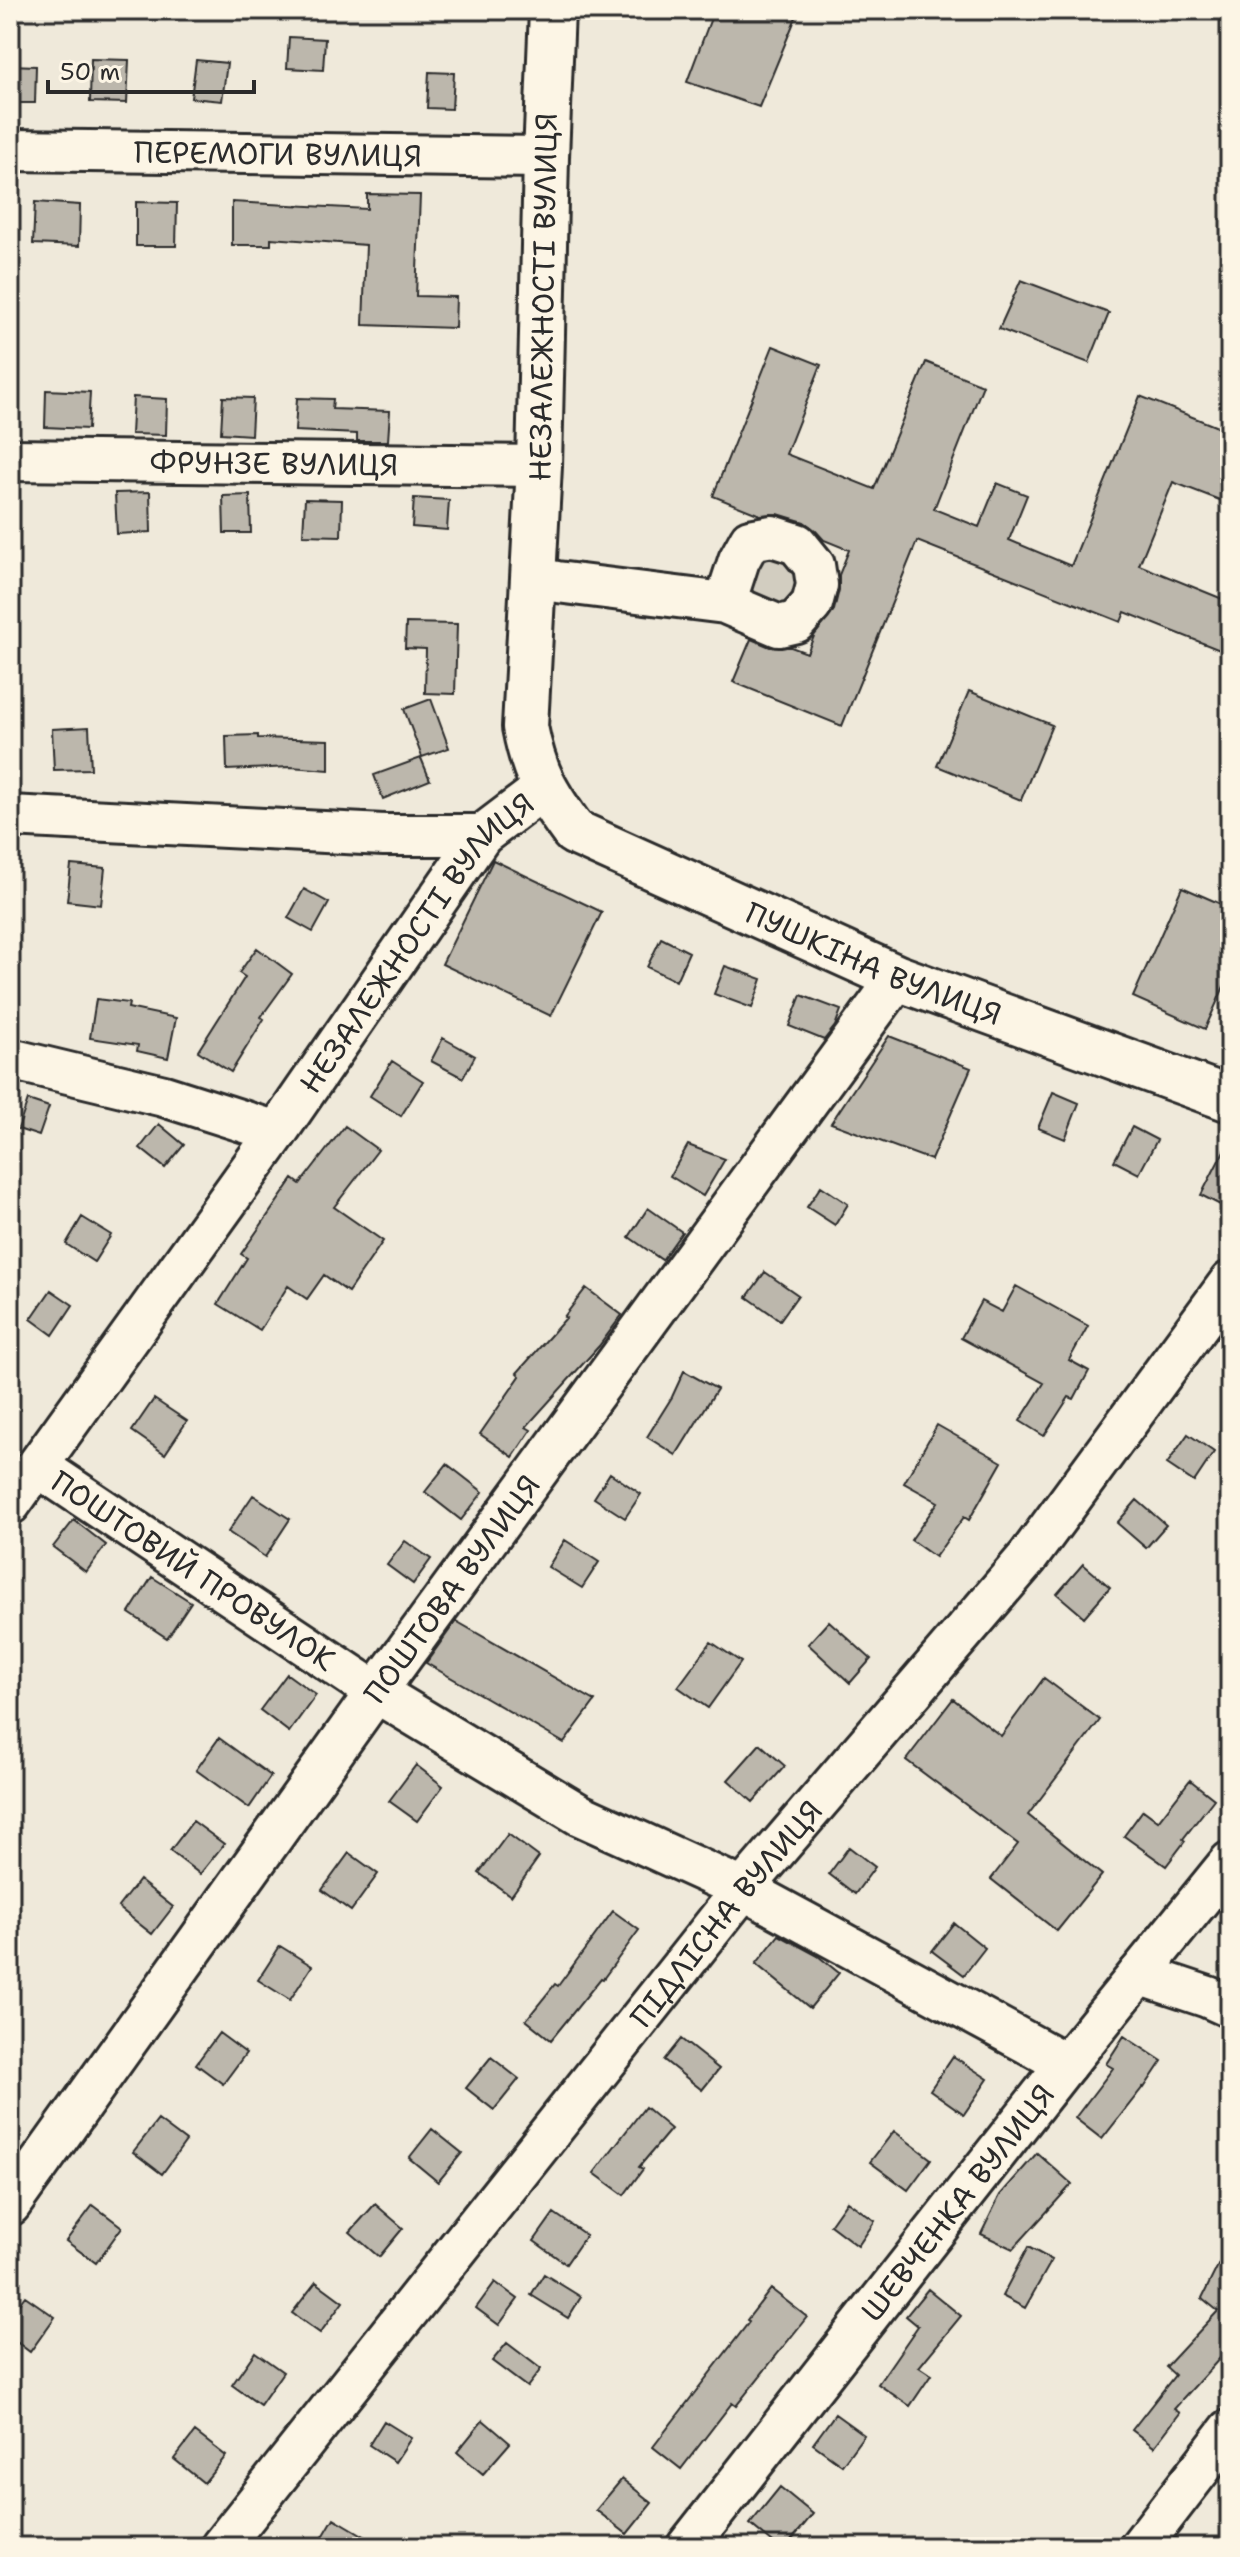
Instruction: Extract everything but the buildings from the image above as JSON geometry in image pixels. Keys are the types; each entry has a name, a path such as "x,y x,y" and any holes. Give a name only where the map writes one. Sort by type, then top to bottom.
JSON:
{"main road":[{"name":"НЕЗАЛЕЖНОСТІ ВУЛИЦЯ","path":"544,788 531,759 525,727 539,466 552,10"},
{"name":"ПУШКІНА ВУЛИЦЯ","path":"544,788 574,832 898,978 1230,1099"}],"street":[{"name":"ПЕРЕМОГИ ВУЛИЦЯ","path":"10,150 546,157"},
{"name":"ФРУНЗЕ ВУЛИЦЯ","path":"10,460 539,466"},
{"path":"534,578 725,603"},
{"name":"НЕЗАЛЕЖНОСТІ ВУЛИЦЯ","path":"10,1504 277,1132 482,835 544,788"},
{"path":"10,816 384,835 482,835"},
{"name":"ПОШТОВА ВУЛИЦЯ","path":"10,2205 376,1692 898,978"},
{"path":"10,1059 164,1096 277,1132"},
{"name":"ПІДЛІСНА ВУЛИЦЯ","path":"221,2547 743,1889 1028,1557 1230,1282"},
{"name":"ПОШТОВИЙ ПРОВУЛОК","path":"39,1467 376,1692 580,1815 743,1889 1066,2064"},
{"name":"ШЕВЧЕНКА ВУЛИЦЯ","path":"687,2547 1066,2064 1230,1862"},
{"path":"1139,1974 1230,2007"},
{"path":"1140,2547 1230,2430"}],"shaded area":[{"path":"773,556 790,567 796,580 794,595 781,611 747,592 758,565"}]}
